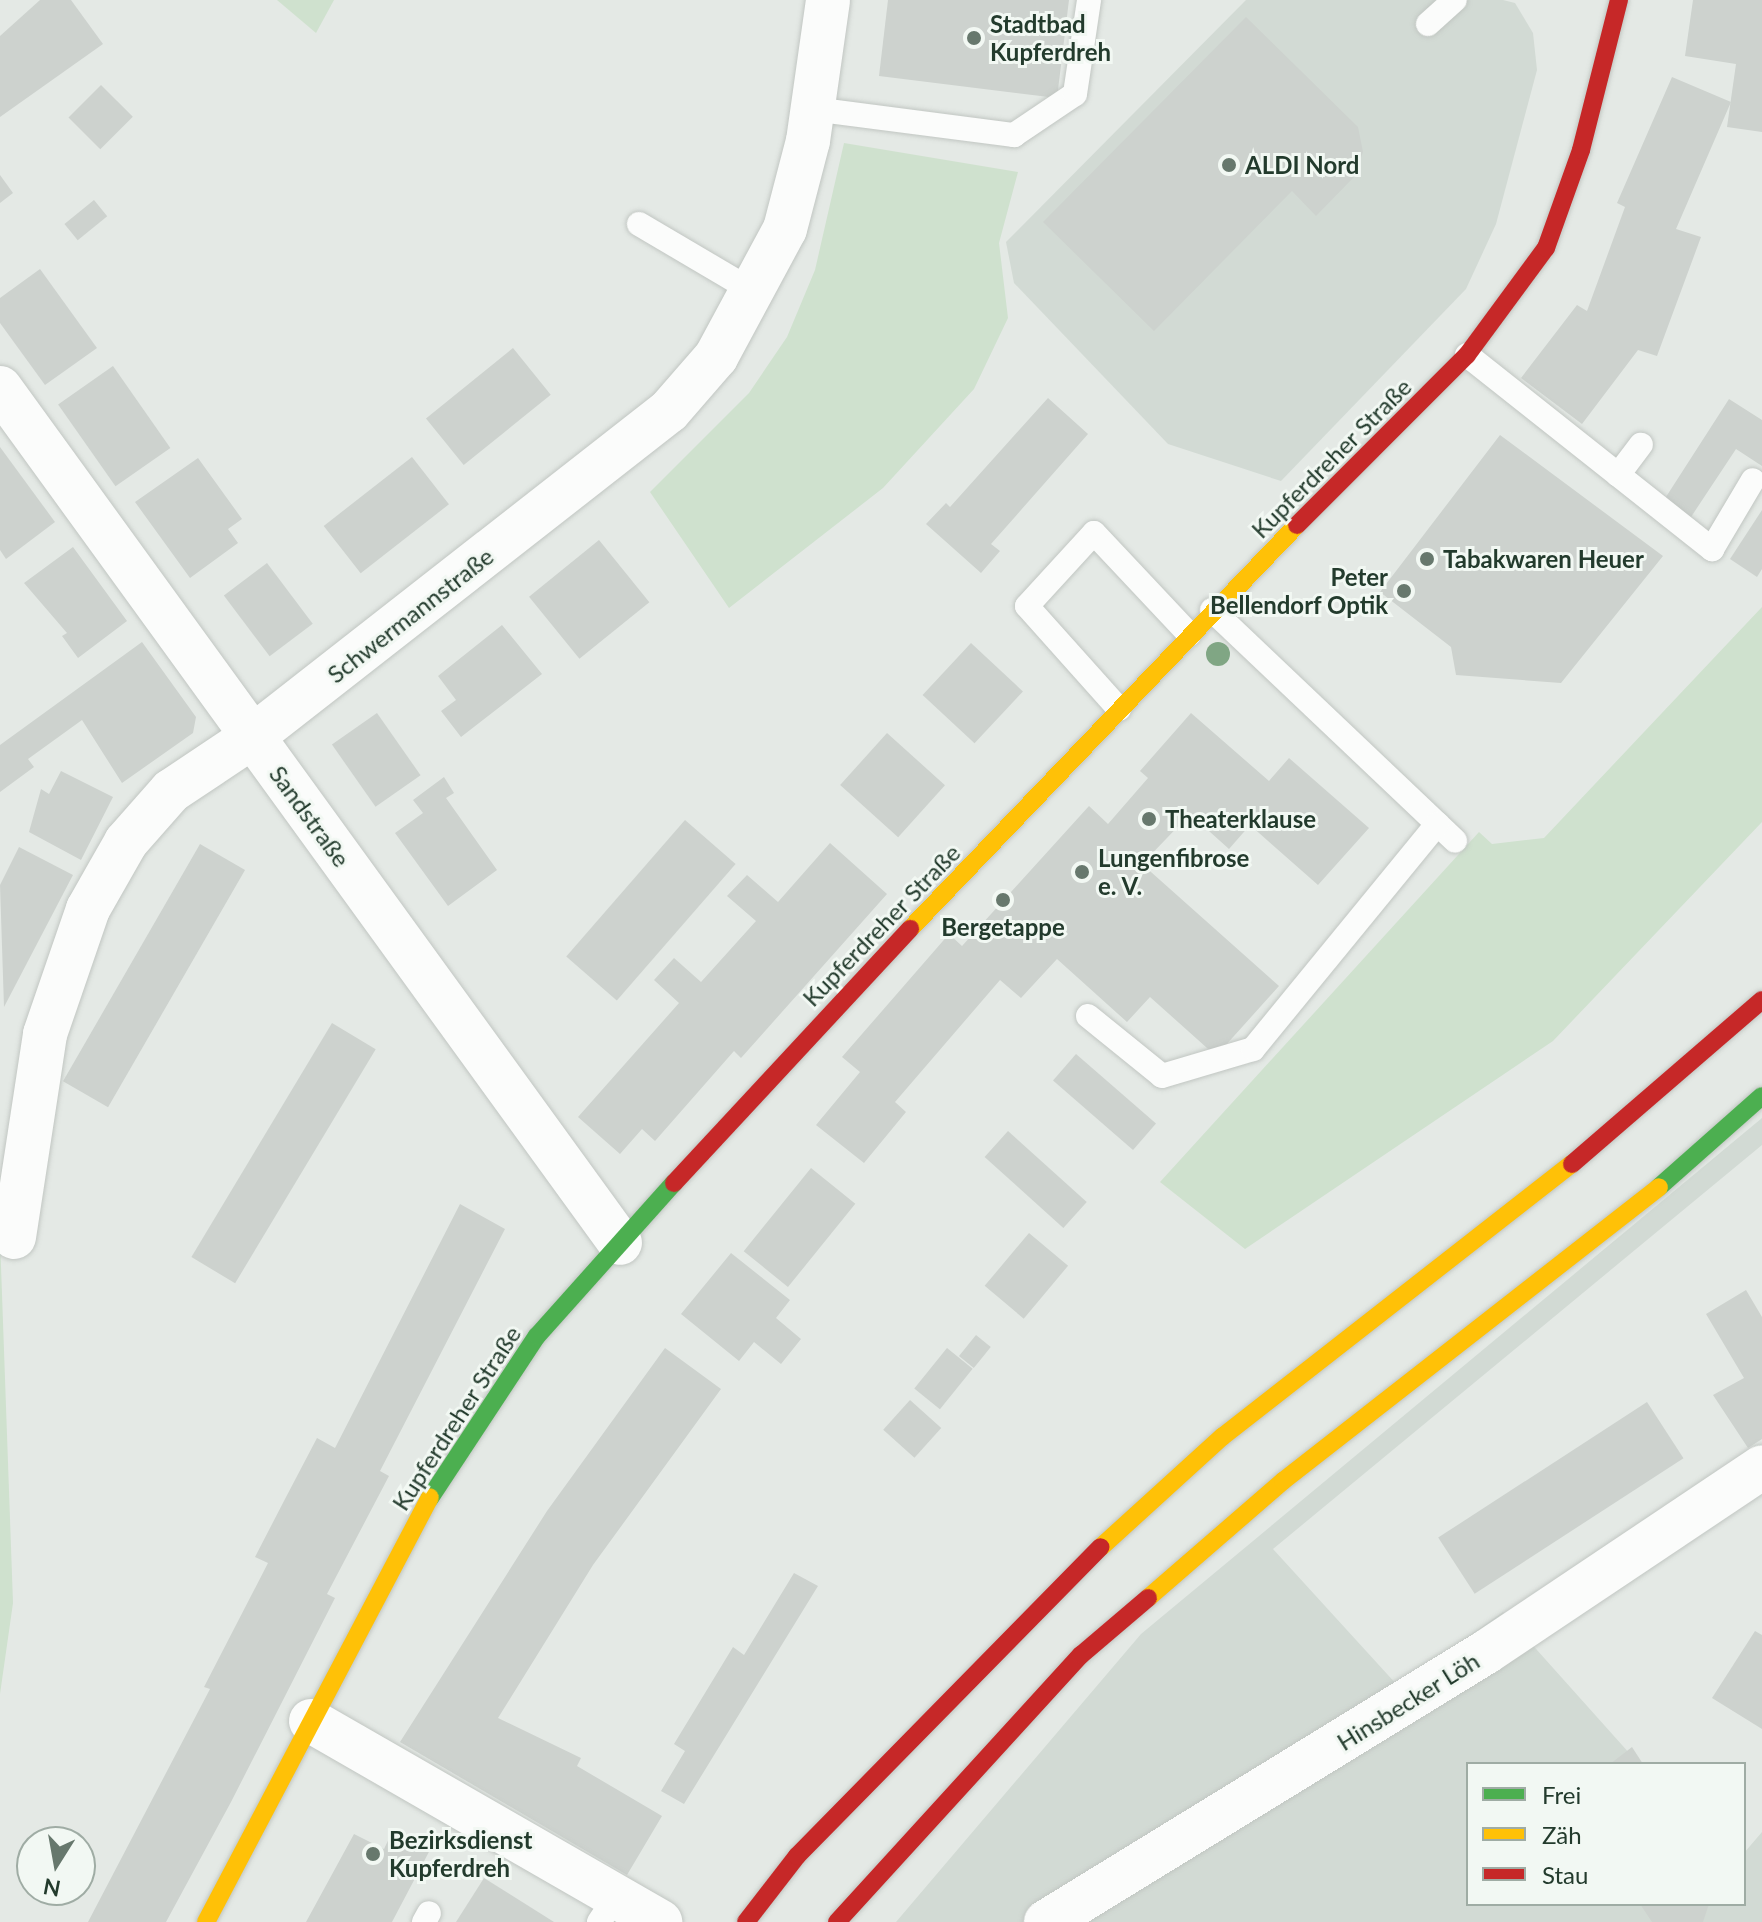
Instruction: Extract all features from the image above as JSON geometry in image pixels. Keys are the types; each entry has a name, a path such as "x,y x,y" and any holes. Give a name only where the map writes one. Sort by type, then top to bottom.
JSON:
{"main road":[{"name":"Kupferdreher Straße","path":"206,1922 416,1520 496,1393 620,1243 1189,634 1467,355 1546,248 1581,150 1619,0"},
{"path":"746,1922 797,1856 1030,1612 1199,1457 1643,1109 1762,1000"},
{"path":"837,1922 1081,1655 1283,1481 1696,1159 1762,1096"}],"street":[{"name":"Schwermannstraße","path":"14,1237 45,1034 88,909 126,842 171,791 252,737 669,411 716,357 756,293 785,229 813,109 828,0"},
{"name":"Sandstraße","path":"0,388 620,1243"},
{"name":"Hinsbecker Löh","path":"1046,1922 1473,1661 1762,1467"},
{"path":"311,1721 606,1911 660,1922"}],"lane":[{"path":"813,109 1014,135 1075,94 1089,0"},
{"path":"1428,24 1455,0"},
{"path":"639,224 756,293"},
{"path":"1467,355 1712,549 1753,480"},
{"path":"1618,475 1641,445"},
{"path":"1119,709 1027,606 1094,533 1189,634"},
{"path":"1088,1016 1162,1076 1253,1049 1446,833 1212,610"}],"shaded area":[{"path":"1246,0 1503,0 1515,3 1533,33 1537,70 1496,224 1466,289 1281,481 1168,444 1014,283 1006,242"},
{"path":"1762,1118 1762,1145 1273,1549 1398,1686 1503,1612 1637,1762 1466,1762 1466,1906 1746,1906 1746,1851 1762,1832 1762,1922 896,1922 1141,1634"}],"green space":[{"path":"277,0 334,0 316,33"},
{"path":"844,143 1018,172 999,243 1008,318 974,389 883,488 729,608 650,492 749,393 787,337 815,270"},
{"path":"1762,607 1762,822 1553,1041 1245,1249 1160,1182 1479,832 1492,844 1544,838"},
{"path":"0,1238 13,1603 0,1694"}],"building":[{"path":"40,0 71,0 103,44 0,117 0,36"},
{"name":"Stadtbad Kupferdreh","path":"888,0 1069,0 1057,98 879,76"},
{"path":"1693,0 1762,0 1762,132 1727,127 1736,64 1685,56"},
{"name":"ALDI Nord","path":"1246,17 1358,127 1363,152 1354,177 1316,216 1292,191 1154,331 1043,222"},
{"path":"1672,77 1731,102 1676,229 1701,237 1657,356 1638,350 1582,424 1521,378 1577,305 1587,311 1625,207 1617,203"},
{"path":"101,85 133,117 100,149 68,118"},
{"path":"0,175 13,193 0,203"},
{"path":"94,200 107,216 78,240 64,224"},
{"path":"40,269 97,348 45,385 0,323 0,298"},
{"path":"513,348 551,395 464,465 426,418"},
{"path":"113,366 170,448 115,486 58,404"},
{"path":"1048,398 1088,434 991,544 1000,551 981,573 926,524 946,503 950,507"},
{"path":"1729,399 1762,420 1762,466 1736,449 1691,517 1664,500"},
{"path":"1500,435 1663,556 1561,683 1456,675 1451,647 1380,592"},
{"path":"0,447 55,522 6,559 0,550"},
{"path":"412,457 449,504 361,573 324,526"},
{"path":"198,458 242,519 228,529 238,543 190,578 135,502"},
{"path":"1762,510 1762,569 1757,577 1730,559"},
{"path":"599,540 649,602 579,659 529,597"},
{"path":"73,547 127,621 78,658 62,636 67,633 24,583"},
{"path":"267,563 313,624 270,656 224,595"},
{"path":"502,625 542,674 461,737 441,711 456,700 438,676"},
{"path":"142,642 196,717 193,733 122,783 82,720 28,759 34,767 0,792 0,745"},
{"path":"971,643 1023,691 975,743 923,695"},
{"path":"377,713 421,775 376,807 332,745"},
{"path":"1191,713 1269,781 1289,758 1369,828 1318,885 1250,825 1229,849 1190,814 1142,864 1279,986 1216,1056 1150,997 1127,1022 1057,959 1021,998 1000,980 895,1102 906,1112 864,1163 816,1125 860,1072 842,1057 949,934 962,946 1089,806 1108,824 1148,778 1140,771"},
{"path":"887,733 945,785 898,837 840,785"},
{"path":"61,771 113,797 81,860 29,832 41,789 49,794"},
{"path":"444,777 454,793 446,798 497,870 448,906 395,833 423,813 413,800"},
{"path":"685,820 736,864 617,1001 566,957"},
{"path":"830,843 887,894 741,1058 734,1051 655,1141 642,1129 620,1154 578,1117 679,1003 654,980 674,958 701,982 756,921 727,896 747,875 778,902"},
{"path":"200,844 245,870 108,1107 63,1081"},
{"path":"19,847 73,875 4,1007 0,885"},
{"path":"332,1023 376,1049 235,1283 191,1257"},
{"path":"1076,1054 1156,1124 1133,1150 1053,1080"},
{"path":"1008,1131 1087,1202 1063,1228 985,1157"},
{"path":"811,1168 855,1204 788,1287 744,1251"},
{"path":"460,1204 505,1229 380,1471 389,1476 327,1594 335,1598 231,1802 166,1922 88,1922 210,1689 204,1687 268,1563 255,1557 285,1499 317,1438 335,1448"},
{"path":"1029,1233 1068,1266 1024,1319 985,1286"},
{"path":"731,1253 790,1300 776,1318 801,1339 781,1364 754,1342 739,1361 681,1314"},
{"path":"1746,1290 1762,1317 1762,1439 1748,1448 1713,1395 1744,1378 1706,1314"},
{"path":"976,1335 991,1347 974,1368 959,1356"},
{"path":"665,1348 721,1389 593,1565 498,1718 581,1758 577,1766 662,1816 627,1875 400,1742 547,1511"},
{"path":"947,1348 973,1369 940,1409 914,1388"},
{"path":"910,1400 941,1428 914,1458 883,1430"},
{"path":"1647,1402 1683,1458 1475,1594 1438,1538"},
{"path":"794,1573 818,1586 684,1804 661,1791 685,1751 674,1744 733,1647 744,1655"},
{"path":"1755,1631 1762,1635 1762,1729 1712,1698"},
{"path":"1632,1747 1642,1762 1613,1762"},
{"path":"394,1828 431,1848 392,1922 306,1922 354,1834 384,1849"},
{"path":"484,1878 554,1922 456,1922"},
{"path":"1641,1906 1708,1906 1703,1922 1652,1922"}],"traffic: fast":[{"path":"1659,1187 1762,1096"},
{"path":"430,1498 537,1336 674,1183"}],"traffic: slow":[{"path":"910,929 1297,525"},
{"path":"1101,1547 1222,1437 1572,1164"},
{"path":"1148,1598 1283,1481 1659,1187"},
{"path":"206,1922 430,1498"}],"traffic: jam":[{"path":"1297,525 1467,355 1546,248 1581,150 1619,0"},
{"path":"674,1183 910,929"},
{"path":"1572,1164 1762,1000"},
{"path":"746,1922 797,1856 1101,1547"},
{"path":"837,1922 1081,1655 1148,1598"}],"place":[{"name":"Stadtbad Kupferdreh","path":"974,38"},
{"name":"ALDI Nord","path":"1229,165"},
{"name":"Tabakwaren Heuer","path":"1427,559"},
{"name":"Peter Bellendorf Optik","path":"1404,591"},
{"name":"Theaterklause","path":"1149,819"},
{"name":"Lungenfibrose e. V.","path":"1082,872"},
{"name":"Bergetappe","path":"1003,900"},
{"name":"Bezirksdienst Kupferdreh","path":"373,1854"}]}
